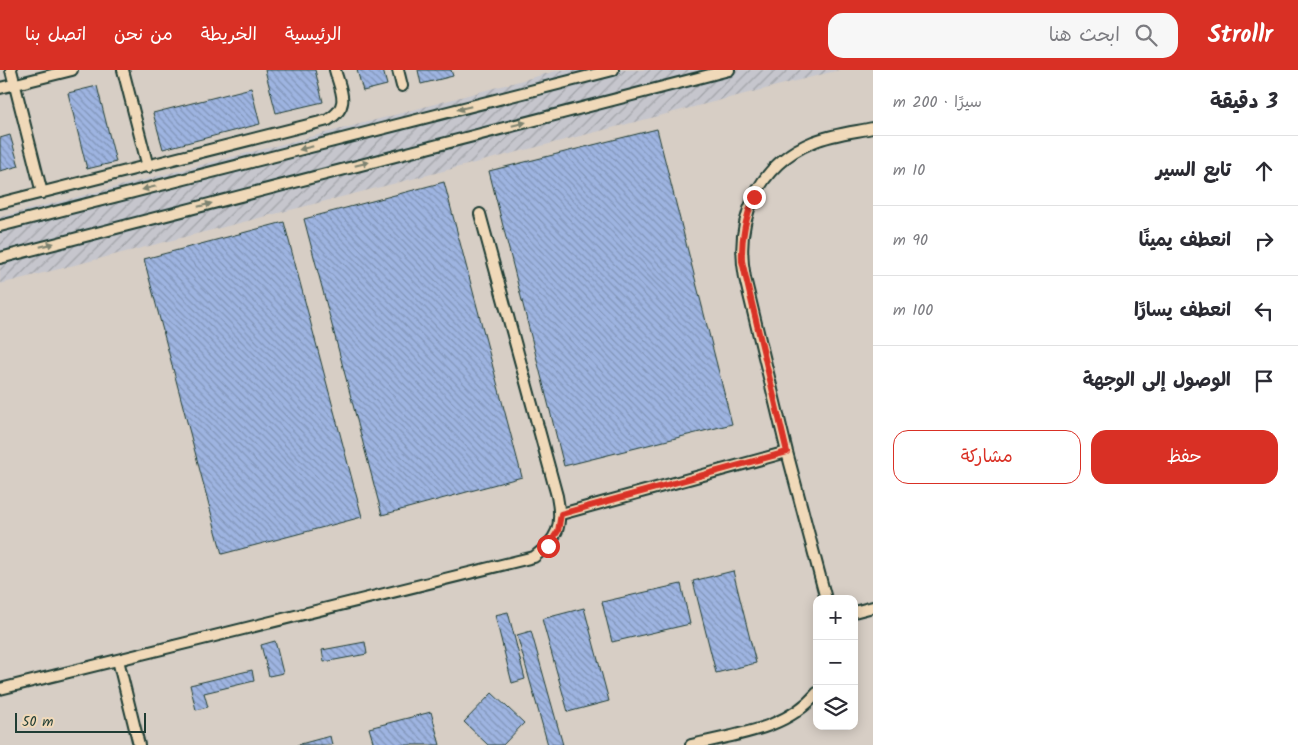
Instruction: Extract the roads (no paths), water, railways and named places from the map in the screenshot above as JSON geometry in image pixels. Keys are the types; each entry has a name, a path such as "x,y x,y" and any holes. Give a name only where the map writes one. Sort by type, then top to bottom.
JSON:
{"lane":[{"path":"11,70 42,193"},
{"path":"0,88 72,70"},
{"path":"123,70 148,167"},
{"path":"0,203 328,120 338,114 343,104 335,70"},
{"path":"398,70 402,86"},
{"path":"0,226 613,70"},
{"path":"0,258 729,70"},
{"path":"825,595 787,452 742,261 741,245 747,212 754,197 767,177 784,159 797,150 827,137 873,128"},
{"path":"0,689 534,556 548,546 558,531 561,514 480,214"},
{"path":"561,514 787,452"},
{"path":"858,611 873,607"},
{"path":"118,660 139,745"},
{"path":"692,745 704,744 777,723 801,710 813,697"}]}
